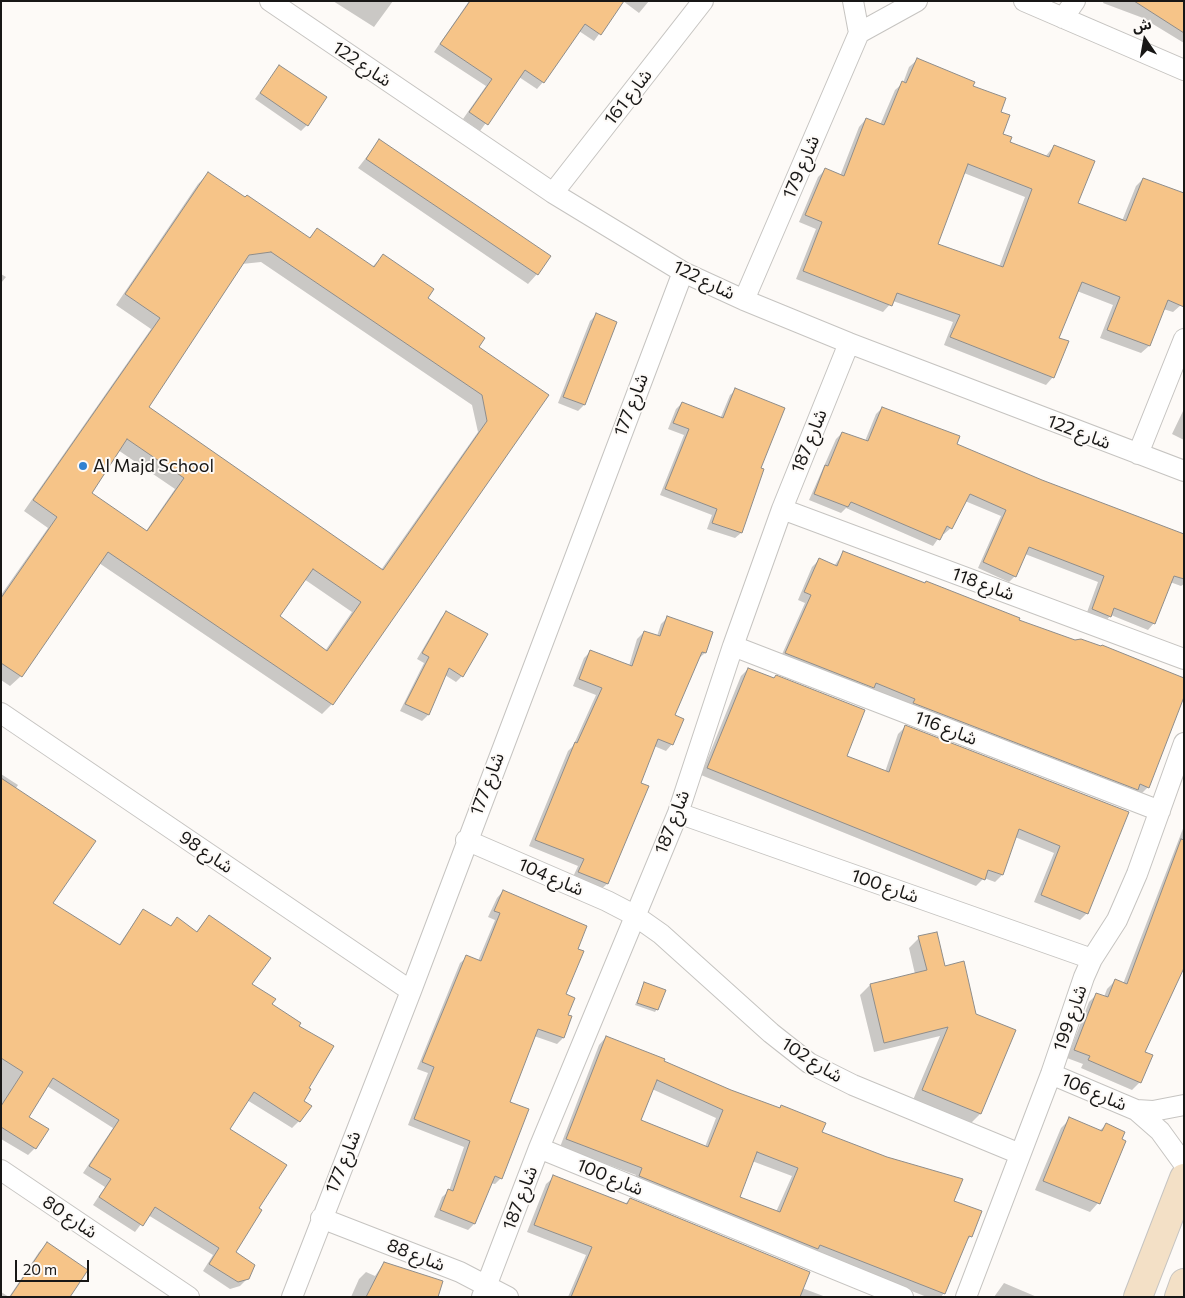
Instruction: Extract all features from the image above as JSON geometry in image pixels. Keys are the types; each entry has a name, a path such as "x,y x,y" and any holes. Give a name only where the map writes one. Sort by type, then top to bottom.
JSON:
{"street":[{"name":"شارع 122","path":"270,1 553,193 683,272 744,300 849,343 1184,471"},
{"name":"شارع 161","path":"553,193 704,1"},
{"path":"853,1 859,33 917,1"},
{"path":"1024,1 1184,70"},
{"path":"1064,18 1075,1"},
{"name":"شارع 179","path":"744,300 859,33"},
{"name":"شارع 177","path":"292,1297 683,272"},
{"path":"1138,454 1184,340"},
{"name":"شارع 187","path":"484,1290 539,1148 634,915 678,813 733,646 782,509 849,343"},
{"name":"شارع 118","path":"782,509 1184,659"},
{"name":"شارع 116","path":"733,646 1160,811"},
{"name":"شارع 98","path":"1,714 410,991"},
{"name":"شارع 199","path":"966,1297 1051,1074 1092,959 1117,920 1137,874 1184,743"},
{"name":"شارع 100","path":"678,813 1092,959"},
{"name":"شارع 104","path":"466,840 608,901 634,915"},
{"name":"شارع 102","path":"634,915 662,934 771,1033 809,1063 853,1085 1020,1154"},
{"name":"شارع 106","path":"1051,1074 1136,1110 1160,1131 1184,1164"},
{"name":"شارع 106","path":"1136,1110 1153,1111 1184,1105"},
{"name":"شارع 100","path":"539,1148 903,1297"},
{"name":"شارع 80","path":"1,1170 189,1297"},
{"path":"1138,1297 1184,1178"},
{"name":"شارع 88","path":"321,1218 484,1290 508,1297"},
{"path":"1178,1297 1184,1283"}],"building":[{"path":"470,1 624,1 601,35 585,24 544,83 525,70 488,125 469,112 492,79 440,44"},
{"path":"1134,1 1184,1 1184,33"},
{"path":"917,58 975,82 973,86 1006,98 1001,112 1010,115 1003,134 1012,137 1010,142 1049,157 1054,145 1095,161 1078,203 1126,221 1143,178 1184,193 1184,307 1168,300 1150,346 1107,330 1120,297 1082,282 1059,338 1069,341 1054,378 950,337 960,315 897,293 892,306 803,271 822,222 805,215 825,168 844,176 866,118 884,125 902,81 906,83","holes":["968,164 1032,189 1003,267 938,244"]},
{"path":"279,65 327,97 308,126 260,93"},
{"path":"379,139 551,256 538,275 366,159"},
{"path":"208,172 245,197 247,195 310,238 317,228 374,267 383,254 434,289 428,298 485,338 479,347 549,395 333,705 108,552 22,677 1,663 1,598 57,517 33,500 160,318 125,294","holes":["271,252 482,395 487,421 383,570 149,407 249,255","127,439 184,478 147,531 92,493","313,569 361,602 327,651 280,616"]},
{"path":"596,313 617,322 585,405 563,397"},
{"path":"735,388 785,408 761,468 764,469 742,533 712,523 717,509 665,489 689,429 673,423 682,402 723,418"},
{"path":"882,407 960,436 957,444 1042,480 1184,534 1184,579 1174,576 1155,624 1114,608 1111,617 1092,609 1104,576 1029,547 1016,577 983,562 1006,510 970,494 952,529 947,526 940,540 851,502 848,507 814,494 825,465 828,466 842,432 868,441"},
{"path":"843,551 925,583 926,581 1020,618 1019,620 1075,640 1081,639 1102,645 1184,678 1184,697 1149,788 1140,784 1138,790 913,703 915,699 876,683 874,688 785,653 811,595 804,592 819,558 837,566"},
{"path":"446,611 488,634 463,677 449,668 429,715 405,704 429,657 422,653"},
{"path":"667,616 713,632 706,653 702,652 675,715 684,719 673,745 658,739 641,783 649,786 608,884 578,872 584,859 535,840 575,742 577,743 602,688 579,679 590,650 632,666 644,631 660,636"},
{"path":"748,668 774,678 776,675 865,710 847,756 889,772 905,725 1129,812 1088,914 1041,895 1060,846 1019,829 1003,875 988,870 985,880 707,768"},
{"path":"1,778 96,841 53,903 120,945 143,909 171,926 177,917 197,932 209,915 271,958 252,984 276,999 272,1004 301,1023 299,1026 334,1046 309,1088 311,1089 304,1101 312,1106 300,1122 254,1092 230,1129 287,1165 259,1208 262,1210 236,1252 255,1265 249,1279 238,1282 209,1264 219,1248 155,1207 143,1226 99,1197 111,1179 89,1166 119,1120 53,1078 29,1117 49,1129 36,1149 1,1127 1,1106 23,1072 1,1058"},
{"path":"1181,839 1184,840 1184,968 1145,1052 1153,1055 1141,1083 1088,1060 1090,1056 1074,1050 1096,993 1108,997 1115,979 1127,984"},
{"path":"503,890 587,926 578,949 584,951 566,994 575,998 568,1015 572,1016 564,1038 538,1029 510,1102 529,1109 502,1179 495,1176 475,1224 440,1210 448,1189 453,1191 470,1141 414,1119 434,1067 422,1062 466,955 481,961 500,913 494,911"},
{"path":"937,932 945,966 964,961 976,1014 1016,1030 981,1114 922,1090 948,1027 884,1043 870,984 927,970 918,936"},
{"path":"644,982 666,990 658,1010 637,1003"},
{"path":"606,1036 665,1059 664,1061 731,1090 780,1108 781,1105 826,1123 822,1132 887,1157 963,1179 954,1201 982,1211 972,1237 969,1236 945,1294 820,1245 818,1249 639,1176 642,1168 566,1139","holes":["657,1080 723,1110 708,1147 641,1120","757,1152 798,1168 780,1212 740,1197"]},
{"path":"1069,1117 1102,1131 1106,1123 1125,1132 1122,1139 1126,1141 1100,1204 1043,1181"},
{"path":"553,1175 627,1204 630,1198 810,1272 800,1297 571,1297 592,1247 534,1225"},
{"path":"47,1242 88,1270 70,1297 10,1297"},
{"path":"384,1262 443,1281 438,1297 366,1297"}],"place":[{"name":"Al Majd School","path":"83,466"}]}
